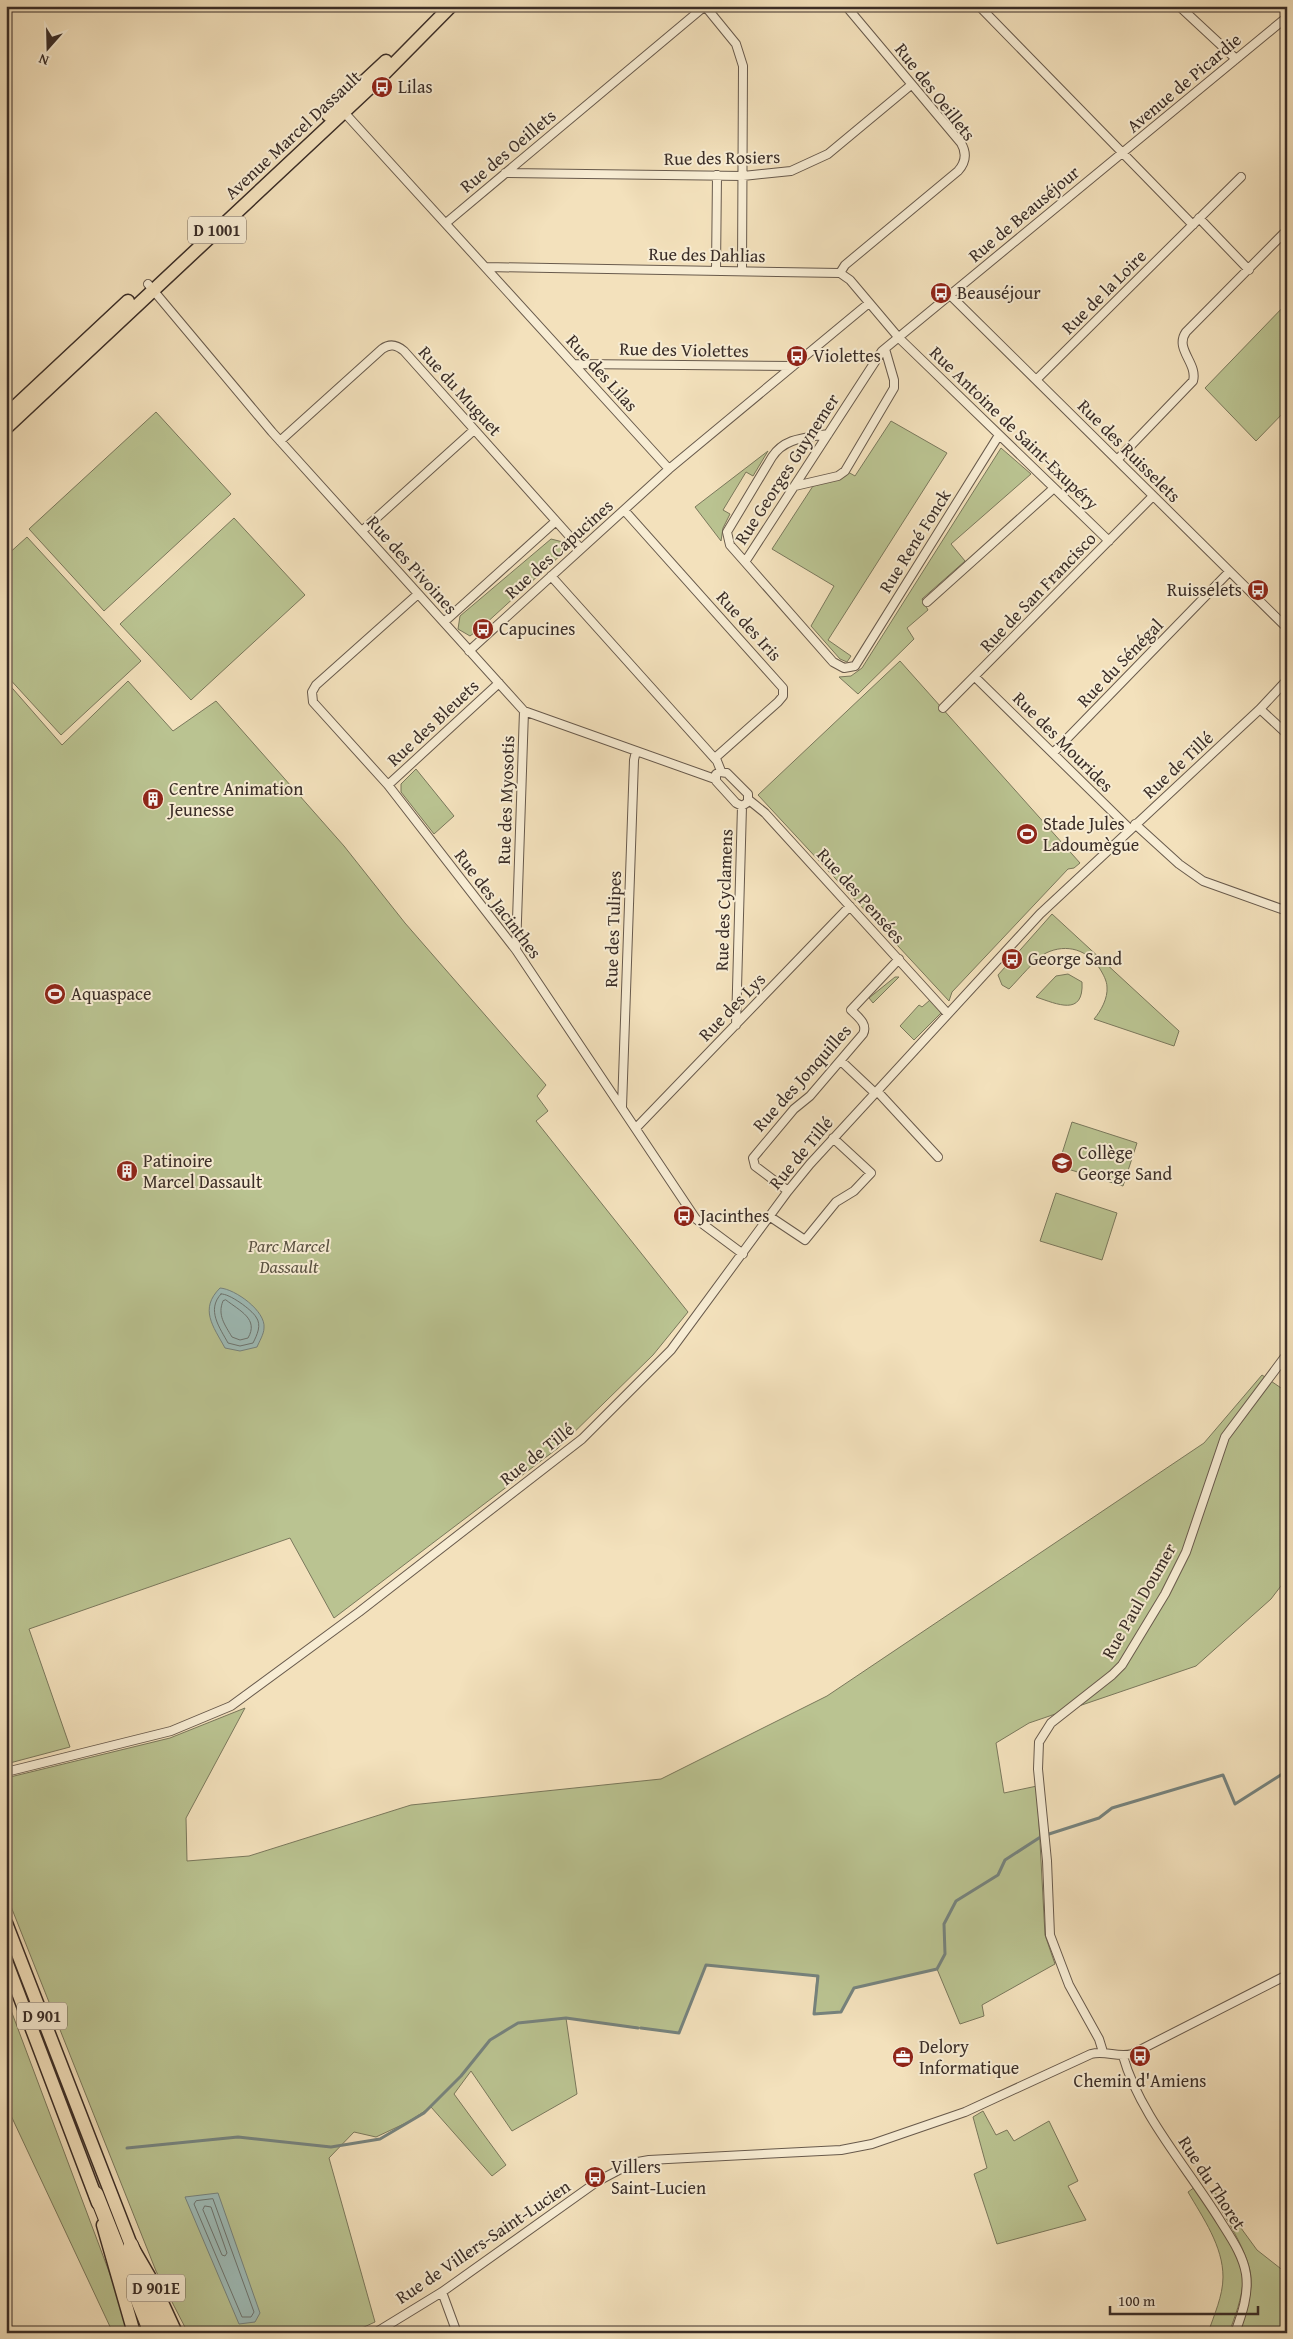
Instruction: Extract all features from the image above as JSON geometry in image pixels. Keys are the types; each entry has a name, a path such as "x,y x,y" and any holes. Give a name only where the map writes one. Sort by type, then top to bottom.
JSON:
{"highway":[{"name":"D 901","path":"96,2194 150,2333"},
{"name":"D 901","path":"131,2246 165,2333"}],"main road":[{"name":"Avenue Marcel Dassault","path":"7,423 341,108 398,60 451,6"},
{"name":"D 901","path":"6,1923 131,2246"},
{"name":"D 901","path":"6,1960 96,2194"},
{"path":"96,2194 110,2251 134,2333"},
{"name":"D 901E","path":"131,2246 153,2283 176,2333"}],"street":[{"name":"Rue des Oeillets","path":"446,223 705,6"},
{"path":"705,6 736,44 742,60 744,83 742,271"},
{"name":"Rue des Oeillets","path":"840,273 845,265 958,171 964,163 965,153 961,143 911,86 846,6"},
{"path":"979,6 1123,153 1249,270"},
{"path":"1180,6 1236,59"},
{"name":"Avenue de Picardie","path":"1123,153 1287,17"},
{"name":"Rue des Rosiers","path":"505,173 743,176 791,171 820,158 911,86"},
{"name":"Rue des Lilas","path":"341,108 669,469"},
{"name":"Rue de Beauséjour","path":"899,338 1123,153"},
{"path":"716,270 717,176"},
{"name":"Rue de la Loire","path":"1036,380 1240,177"},
{"path":"1116,460 1190,384 1194,373 1182,345 1184,335 1287,230"},
{"name":"Rue des Dahlias","path":"486,267 840,273"},
{"path":"840,273 850,280 899,338"},
{"name":"Rue des Pivoines","path":"150,287 280,440 524,711 716,779"},
{"name":"Rue des Ruisselets","path":"950,295 1287,628"},
{"path":"669,469 869,303"},
{"name":"Rue Georges Guynemer","path":"857,664 848,668 833,662 745,562 875,359 885,348 899,338"},
{"name":"Rue Antoine de Saint-Exupéry","path":"899,338 1109,541"},
{"name":"Rue du Muguet","path":"280,440 382,349 392,345 404,351 581,549"},
{"path":"795,486 838,476 845,471 894,388 894,380 885,348"},
{"name":"Rue des Violettes","path":"574,364 793,366"},
{"path":"362,531 474,430"},
{"path":"745,562 730,545 727,532 772,457 778,448 786,442 828,434"},
{"name":"Rue René Fonck","path":"857,664 999,434"},
{"name":"Rue des Capucines","path":"469,651 669,469"},
{"path":"927,602 1054,488"},
{"name":"Rue de San Francisco","path":"943,708 976,677 1153,496"},
{"name":"Rue des Iris","path":"624,510 783,688 783,696 778,702 715,758"},
{"name":"Rue des Capucines","path":"444,622 556,521"},
{"name":"Rue du Sénégal","path":"1053,753 1229,572"},
{"name":"Rue des Pensées","path":"551,576 715,758 721,771 729,775 748,794 749,800 765,813 948,1014"},
{"name":"Rue des Jacinthes","path":"418,594 316,685 312,692 312,699 316,706 388,785 516,950 696,1219 743,1254"},
{"name":"Rue des Mourides","path":"976,677 1053,753 1133,826 1179,864 1203,881 1287,910"},
{"name":"Rue de Tillé","path":"6,1772 149,1738 207,1717 231,1706 268,1681 588,1434 670,1350 788,1191 833,1138 1052,902 1260,709 1287,680"},
{"name":"Rue des Bleuets","path":"388,785 499,684"},
{"path":"1260,709 1287,734"},
{"name":"Rue des Myosotis","path":"516,950 524,711"},
{"name":"Rue des Tulipes","path":"622,1107 634,760 636,751"},
{"path":"721,771 716,774 716,779 736,803 742,806 749,800"},
{"name":"Rue des Cyclamens","path":"736,1025 742,806"},
{"name":"Rue des Lys","path":"636,1128 850,906"},
{"name":"Rue des Jonquilles","path":"788,1191 755,1166 753,1158 794,1109 810,1096 865,1032 862,1021 851,1010 899,960"},
{"path":"841,1061 876,1092 938,1157"},
{"path":"769,1216 805,1240 836,1202 854,1191 870,1173 833,1138"},
{"name":"Rue Paul Doumer","path":"1103,2052 1099,2039 1069,1985 1049,1927 1046,1861 1038,1769 1039,1742 1050,1723 1112,1675 1122,1665 1165,1594 1184,1557 1225,1437 1287,1354"},
{"name":"Rue de Villers-Saint-Lucien","path":"374,2333 442,2292 538,2226 593,2184 632,2164 649,2160 841,2150 863,2147 965,2112 1085,2056 1103,2052 1123,2056 1139,2052 1287,1975"},
{"name":"Rue du Thoret","path":"1123,2056 1132,2080 1153,2118 1174,2153 1215,2212 1243,2261 1246,2274 1246,2295 1235,2333"},
{"path":"442,2292 457,2333"}],"green space":[{"path":"1287,303 1287,409 1256,441 1205,388"},
{"path":"156,412 231,494 104,611 29,529"},
{"path":"891,421 947,453 828,640 851,656 847,662 840,659 811,626 834,586 772,549 813,486 848,472 855,476"},
{"path":"1001,448 1031,474 951,544 965,561 922,599 928,610 907,628 914,639 858,694 839,677 851,676 862,668"},
{"path":"768,451 753,476 746,472 723,510 730,514 723,528 721,541 695,507"},
{"path":"234,518 305,595 191,700 120,624"},
{"path":"27,537 141,661 61,735 6,675 6,556"},
{"path":"551,539 563,542 566,547 563,553 470,636 458,629 460,616"},
{"path":"900,661 1080,863 1074,868 1068,869 952,992 949,1001 758,795"},
{"name":"Parc Marcel Dassault","path":"6,681 62,745 128,681 173,731 216,701 344,846 405,923 546,1085 537,1096 548,1111 536,1121 688,1312 653,1355 558,1448 334,1618 290,1538 29,1629 70,1747 6,1764"},
{"path":"416,769 454,816 434,834 401,792 401,784"},
{"path":"1052,914 1179,1031 1174,1046 1094,1019 1105,1000 1106,982 1095,962 1076,950 1062,949 1046,953 1032,964 1009,989 1002,985 998,975"},
{"path":"1068,974 1082,982 1079,1000 1074,1004 1060,1005 1036,997 1056,976"},
{"path":"895,977 899,977 873,1003 869,998"},
{"path":"930,1000 942,1012 914,1040 900,1026 919,1005 922,1007"},
{"path":"1072,1122 1137,1143 1123,1186 1058,1166"},
{"path":"1056,1193 1117,1213 1102,1260 1040,1241"},
{"path":"1262,1375 1287,1392 1287,1578 1271,1599 1196,1666 1029,1723 996,1743 1004,1793 1037,1786 1045,1935 1055,1964 982,2005 984,2016 960,2024 937,1969 854,1988 841,2012 814,2014 817,1976 706,1965 679,2033 566,2018 577,2094 512,2131 471,2071 454,2094 506,2165 492,2176 431,2107 408,2122 376,2137 354,2132 329,2158 375,2322 351,2333 188,2333 156,2271 6,1894 6,1778 170,1738 245,1708 186,1818 187,1861 249,1856 411,1805 661,1779 827,1696 1204,1443"},
{"path":"6,1997 123,2309 128,2333 113,2333 6,2105"},
{"path":"983,2111 996,2135 1007,2130 1014,2141 1049,2121 1078,2181 1068,2186 1086,2220 997,2244 974,2174 987,2168 973,2117"},
{"path":"1195,2187 1231,2246 1241,2270 1243,2280 1241,2294 1229,2333 1208,2333 1222,2291 1223,2277 1220,2254 1216,2243 1188,2192"},
{"path":"1209,2189 1214,2191 1257,2250 1285,2272 1287,2289 1282,2333 1238,2333 1250,2293 1250,2270 1241,2246"}],"water":[{"path":"220,1288 241,1297 255,1308 260,1315 264,1330 257,1347 240,1351 225,1348 210,1318 209,1310 210,1303"},
{"path":"218,2193 260,2313 255,2322 239,2324 185,2197"}],"waterway":[{"path":"1049,1834 1099,1818 1112,1808 1223,1775 1235,1804 1287,1771"},
{"path":"641,2028 679,2033 706,1965 818,1976 814,2014 841,2012 854,1988 937,1969 945,1954 944,1924 956,1901 998,1875 1005,1860 1042,1836"},
{"path":"127,2148 238,2137 331,2147 380,2139 424,2113 461,2076 490,2040 518,2023 566,2018 638,2028"}],"place":[{"name":"Lilas","path":"382,87"},
{"name":"Beauséjour","path":"941,293"},
{"name":"Violettes","path":"797,356"},
{"name":"Ruisselets","path":"1258,590"},
{"name":"Capucines","path":"483,629"},
{"name":"Centre Animation Jeunesse","path":"153,799"},
{"name":"Stade Jules Ladoumègue","path":"1027,834"},
{"name":"George Sand","path":"1012,959"},
{"name":"Aquaspace","path":"55,994"},
{"name":"Collège George Sand","path":"1062,1163"},
{"name":"Patinoire Marcel Dassault","path":"127,1171"},
{"name":"Jacinthes","path":"684,1216"},
{"name":"Chemin d'Amiens","path":"1140,2056"},
{"name":"Delory Informatique","path":"903,2057"},
{"name":"Villers Saint-Lucien","path":"595,2177"}]}
